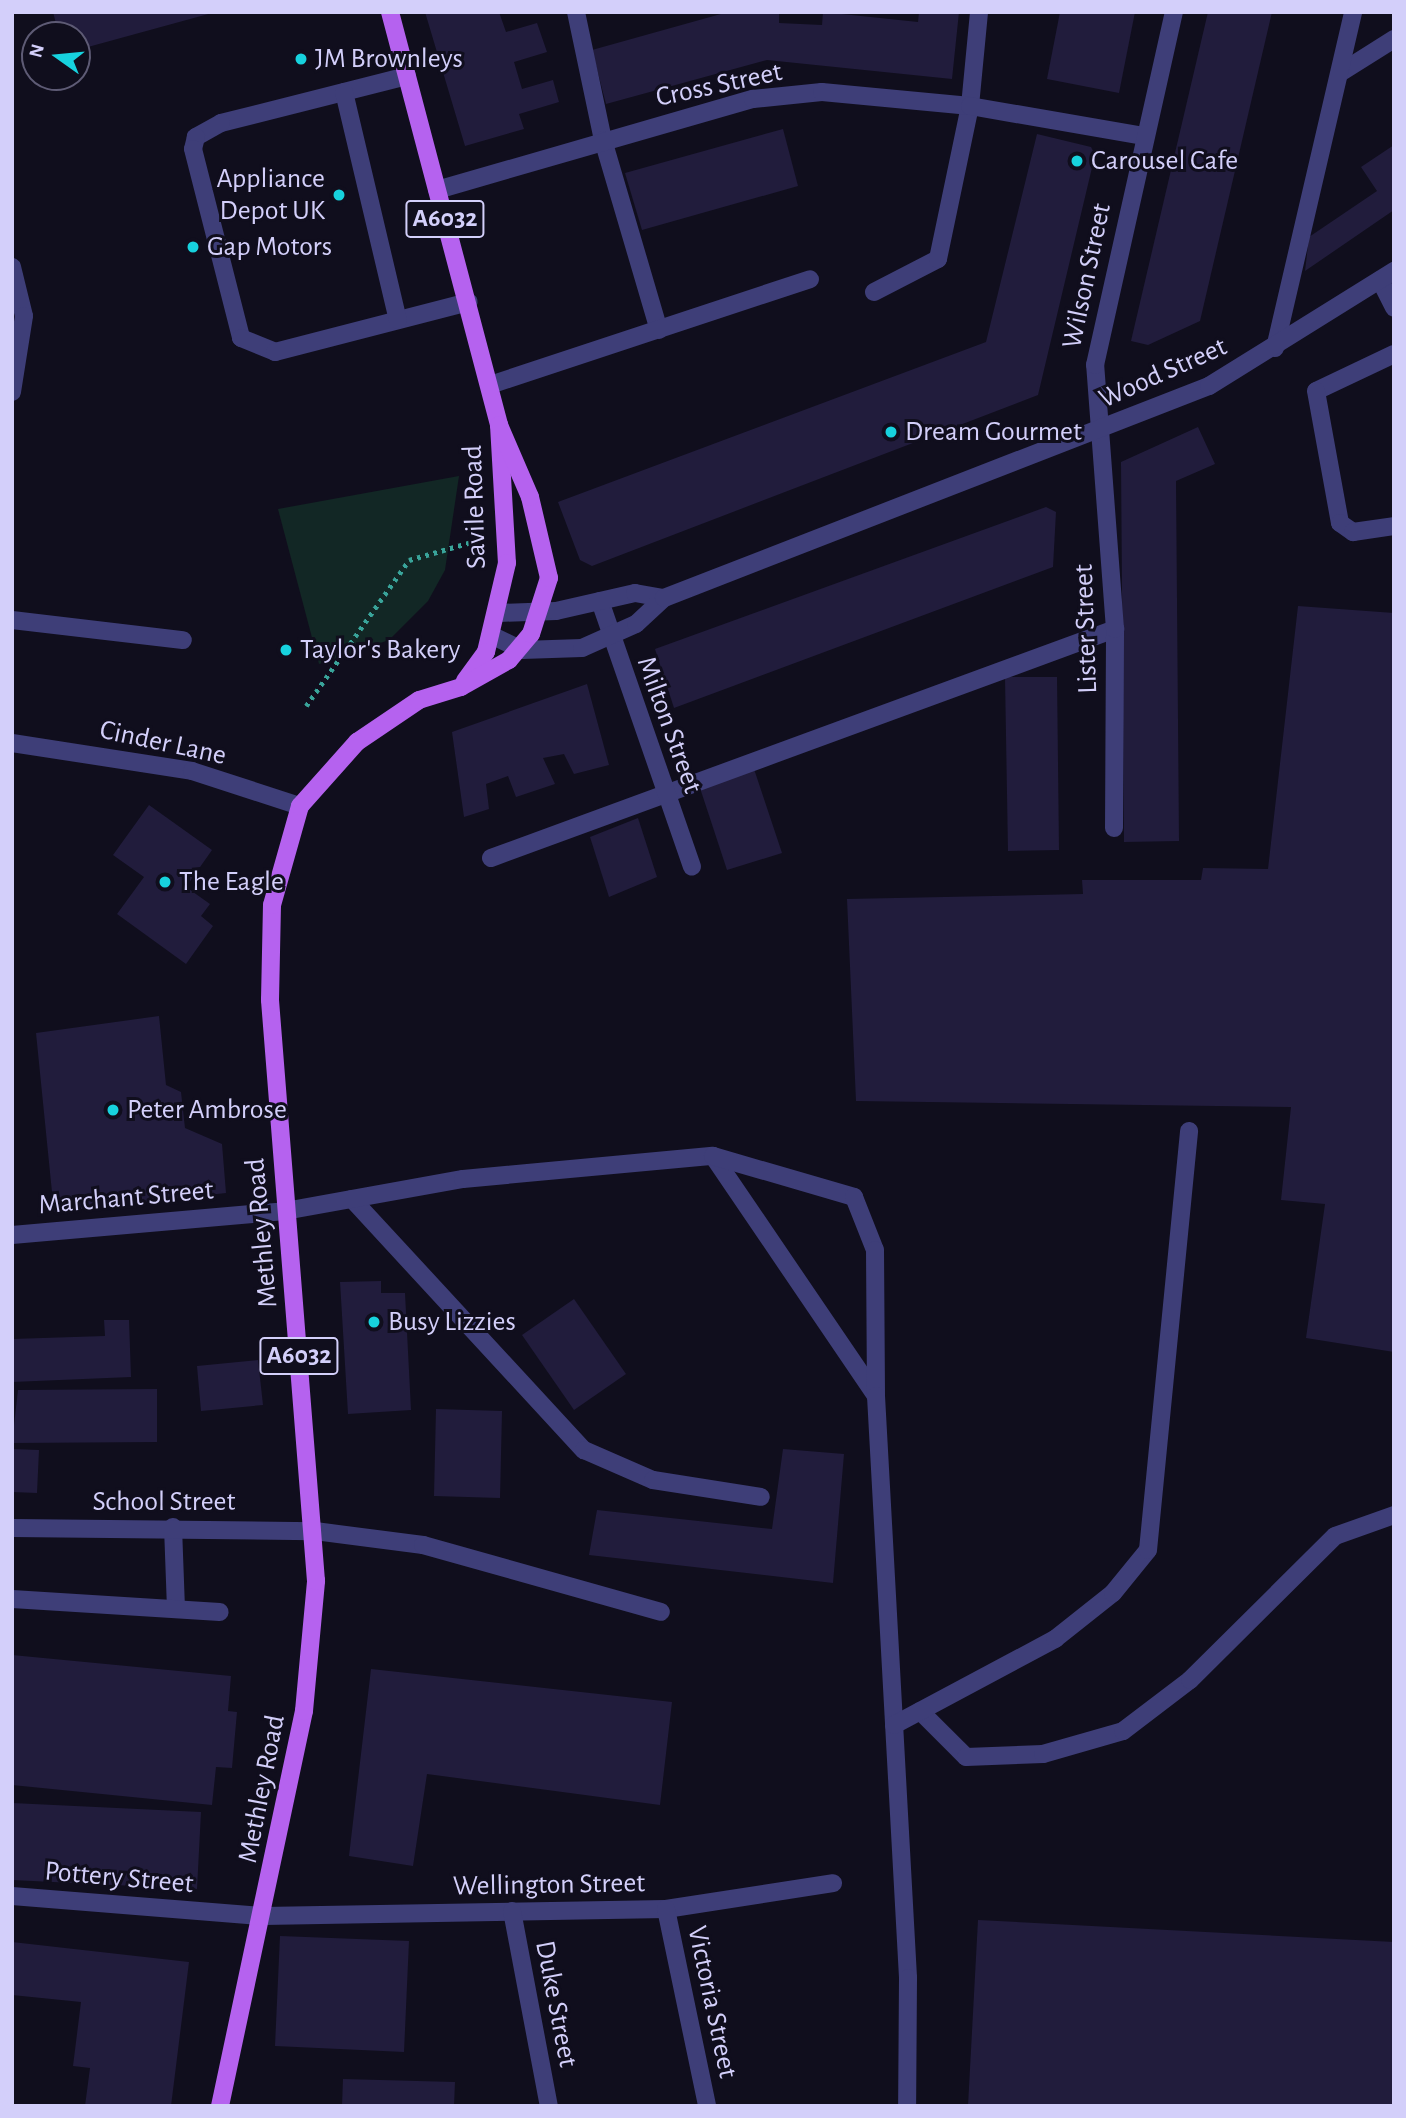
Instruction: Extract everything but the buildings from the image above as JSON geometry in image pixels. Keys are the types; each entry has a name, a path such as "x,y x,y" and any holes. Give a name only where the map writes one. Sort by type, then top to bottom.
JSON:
{"main road":[{"name":"Savile Road","path":"390,12 469,302 499,425 506,563 499,613 491,635 461,687"},
{"name":"Savile Road","path":"499,425 530,497 549,578 540,611 522,650"},
{"name":"A6032","path":"461,687 522,650"},
{"name":"Methley Road","path":"220,2106 263,1916 304,1711 316,1531 285,1210 270,1000 272,905 300,806 357,743 419,700 461,687"}],"street":[{"path":"576,12 603,140 659,330"},
{"path":"874,292 938,259 970,106 979,12"},
{"name":"Wilson Street","path":"1102,428 1095,365 1144,136 1174,12"},
{"path":"1275,348 1353,12"},
{"path":"1340,73 1394,39"},
{"path":"407,76 205,128 193,149 248,346 275,352 469,302"},
{"path":"344,92 398,320"},
{"name":"Cross Street","path":"437,190 603,140 753,99 822,92 970,106 1144,136"},
{"path":"12,267 24,316 12,391"},
{"path":"1387,276 1394,308"},
{"name":"Wood Street","path":"491,635 522,650 582,648 636,624 664,598 1209,386 1275,348 1387,276"},
{"path":"490,386 810,279"},
{"path":"1394,354 1316,391 1340,523 1353,532 1394,526"},
{"name":"Lister Street","path":"1102,428 1115,629 1114,828"},
{"name":"Wood Street","path":"499,613 540,611 635,593 664,598"},
{"name":"Milton Street","path":"600,601 609,636 692,866"},
{"path":"12,620 183,640"},
{"path":"491,858 1115,629"},
{"name":"Cinder Lane","path":"12,743 192,771 300,806"},
{"path":"894,1725 1055,1639 1113,1593 1149,1550 1189,1131"},
{"path":"713,1156 854,1197 875,1250 876,1396 908,1978 906,2106"},
{"path":"713,1156 876,1396"},
{"name":"Marchant Street","path":"12,1235 285,1210 463,1179 713,1156"},
{"path":"352,1199 584,1450 653,1479 761,1497"},
{"path":"920,1711 966,1758 1043,1754 1123,1731 1200,1671 1335,1536 1394,1515"},
{"path":"173,1527 176,1609"},
{"name":"School Street","path":"12,1528 173,1527 316,1531 423,1545 661,1612"},
{"path":"12,1599 220,1612"},
{"name":"Wellington Street","path":"263,1916 666,1909 833,1883"},
{"name":"Pottery Street","path":"12,1896 263,1916"},
{"name":"Victoria Street","path":"666,1909 707,2106"},
{"name":"Duke Street","path":"512,1911 549,2106"}],"path":[{"path":"306,706 409,560 481,539"}],"green space":[{"path":"459,476 445,570 428,601 389,640 319,664 278,509"}],"place":[{"name":"JM Brownleys","path":"301,59"},
{"name":"Carousel Cafe","path":"1077,161"},
{"name":"Appliance Depot UK","path":"339,195"},
{"name":"Gap Motors","path":"193,247"},
{"name":"Dream Gourmet","path":"891,432"},
{"name":"Taylor's Bakery","path":"286,650"},
{"name":"The Eagle","path":"165,882"},
{"name":"Peter Ambrose","path":"113,1110"},
{"name":"Busy Lizzies","path":"374,1322"}]}
